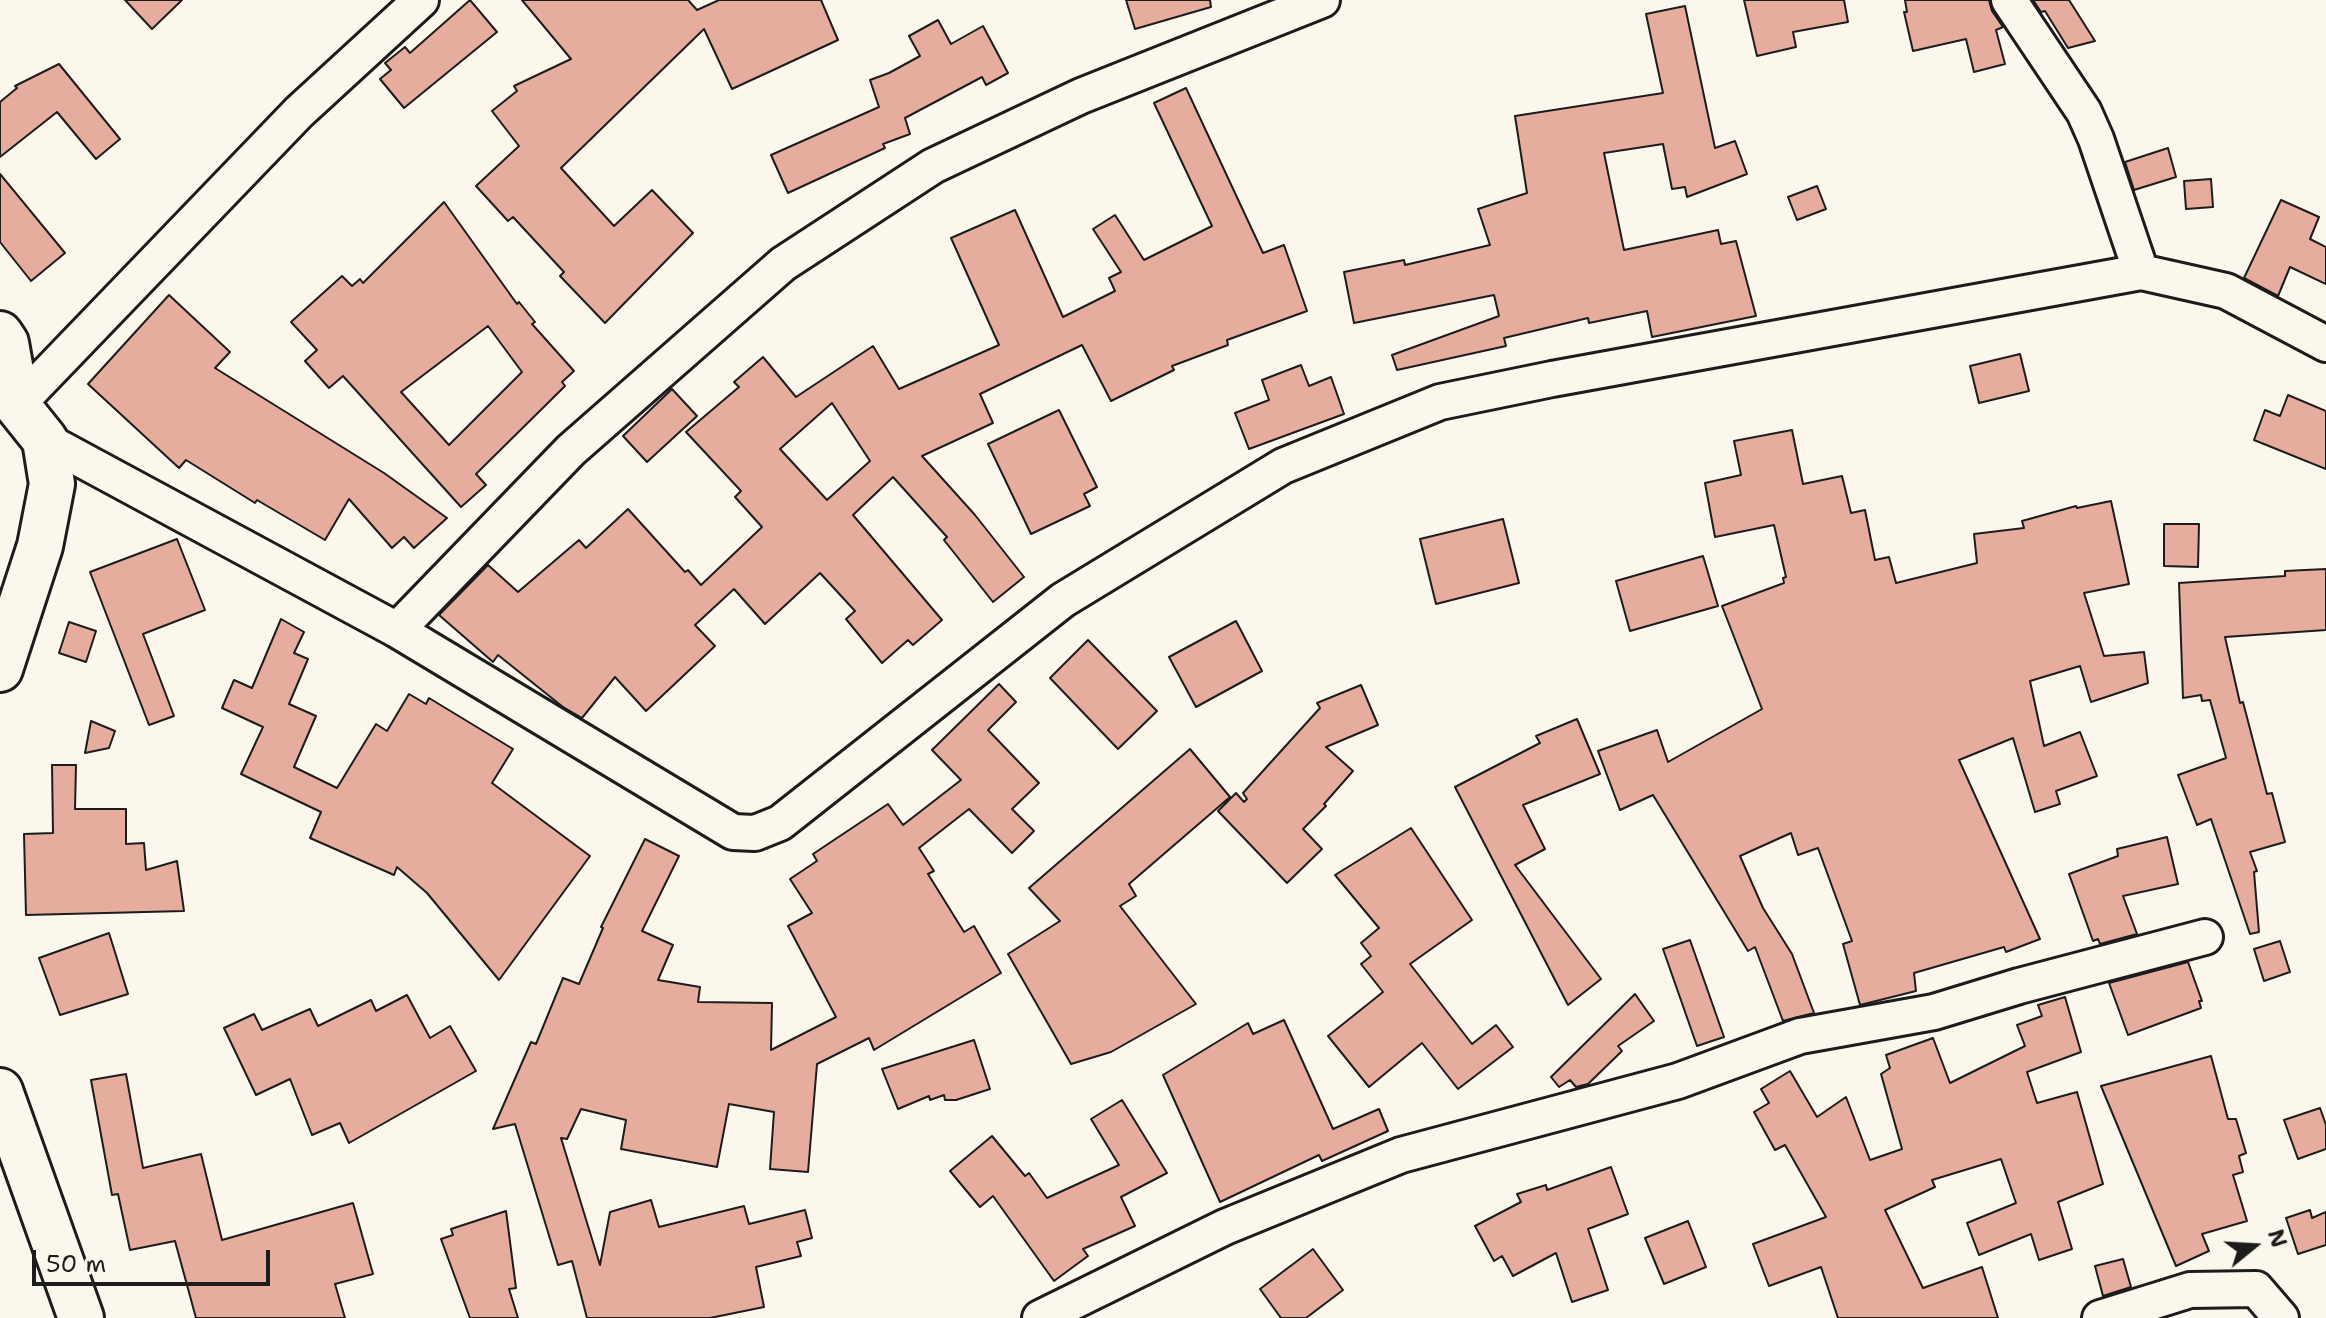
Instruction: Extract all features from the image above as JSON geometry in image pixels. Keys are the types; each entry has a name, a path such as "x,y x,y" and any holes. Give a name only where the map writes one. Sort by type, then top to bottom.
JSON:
{"street":[{"path":"17,405 299,112 421,0"},
{"path":"397,630 571,450 783,264 933,166 1081,96 1322,0"},
{"path":"2009,0 2084,112 2141,272"},
{"path":"0,334 6,343 17,405 45,440 397,630 733,832 755,833 780,823 1063,600 1283,466 1440,402 1567,376 2141,272 2226,291 2326,344"},
{"path":"0,669 40,546 52,484 45,440"},
{"path":"1040,1318 1225,1227 1401,1155 1678,1081 1800,1036 1934,1012 2205,937"},
{"path":"0,1091 81,1318"},
{"path":"2100,1318 2190,1290 2243,1289 2256,1289 2281,1318"}],"building":[{"path":"125,0 182,0 152,29"},
{"path":"470,0 497,32 404,108 380,79 391,70 385,63 405,47 410,53"},
{"path":"522,0 688,0 697,10 719,0 821,0 838,40 732,89 704,29 561,168 614,226 652,190 693,233 605,323 560,276 564,272 513,217 508,221 476,186 519,146 492,111 517,91 514,86 571,59"},
{"path":"1126,0 1210,0 1211,7 1135,29"},
{"path":"1744,0 1844,0 1848,22 1793,32 1796,47 1757,56"},
{"path":"1905,0 1989,0 1992,11 2003,27 1996,30 2005,64 1974,72 1966,39 1913,51 1904,12 1907,12"},
{"path":"2033,0 2069,0 2095,41 2068,48 2045,11 2041,12"},
{"path":"1685,6 1715,148 1735,141 1747,174 1687,197 1685,187 1672,189 1663,144 1604,153 1624,250 1718,230 1721,244 1736,241 1756,316 1652,337 1647,311 1589,323 1588,318 1504,338 1506,346 1397,370 1392,355 1499,316 1494,295 1354,323 1344,272 1404,260 1405,265 1490,245 1478,209 1527,193 1515,116 1663,93 1646,14"},
{"path":"938,20 951,44 983,26 1008,73 986,85 982,77 905,118 910,134 883,144 885,148 788,193 771,155 879,107 870,80 920,56 909,36"},
{"path":"59,64 120,139 96,159 57,112 0,157 0,102 17,88 15,86"},
{"path":"1186,88 1263,253 1284,245 1307,311 1227,340 1228,345 1172,366 1174,370 1111,401 1082,345 980,394 993,423 922,456 975,515 1024,577 993,602 944,540 947,537 893,477 853,515 942,620 913,645 908,640 882,663 846,619 855,611 820,573 765,624 734,589 695,625 715,646 646,711 615,677 582,718 563,707 498,655 493,662 439,615 488,565 518,592 579,540 586,548 628,509 685,572 688,570 701,585 762,527 735,497 741,491 686,432 739,387 734,382 763,357 796,397 873,346 899,389 999,345 951,238 1015,210 1063,317 1115,291 1109,278 1121,272 1093,229 1115,215 1144,260 1212,226 1154,103","holes":["832,403 870,461 827,500 780,449"]},
{"path":"2168,148 2176,177 2134,190 2125,162"},
{"path":"0,174 65,253 31,281 0,242"},
{"path":"2211,179 2213,207 2186,209 2184,181"},
{"path":"1817,186 1826,209 1797,220 1788,197"},
{"path":"2281,200 2319,217 2310,239 2326,247 2326,284 2290,267 2278,296 2244,278"},
{"path":"444,202 517,304 519,302 535,322 532,324 574,371 562,382 565,386 476,474 486,485 461,507 343,376 329,388 305,361 317,350 291,322 342,276 352,286 360,279 363,283","holes":["488,326 522,372 449,445 401,392"]},
{"path":"169,295 230,352 215,368 384,473 447,518 414,548 404,537 392,548 349,499 325,540 257,500 255,503 186,460 179,468 88,384"},
{"path":"2020,354 2029,391 1979,403 1970,366"},
{"path":"1301,365 1309,386 1331,377 1344,414 1249,449 1235,413 1269,400 1262,380"},
{"path":"672,389 697,416 647,462 623,436"},
{"path":"2288,395 2326,411 2326,469 2254,440 2265,410 2280,416"},
{"path":"1059,410 1097,487 1084,494 1090,506 1031,534 988,444"},
{"path":"1792,430 1803,484 1842,476 1851,513 1865,510 1875,560 1889,557 1896,583 1977,563 1974,534 2024,528 2022,521 2076,506 2111,501 2129,584 2084,593 2104,656 2144,652 2148,683 2091,702 2080,666 2030,681 2044,746 2080,732 2097,776 2056,791 2060,804 2035,812 2013,738 1959,760 2040,939 2006,952 2004,947 1914,973 1916,991 1860,1005 1843,944 1852,941 1818,848 1798,855 1791,833 1740,856 1763,908 1792,954 1814,1013 1783,1021 1755,947 1748,951 1653,795 1620,810 1598,751 1657,730 1668,762 1762,709 1722,606 1784,583 1783,578 1786,577 1774,525 1715,537 1705,483 1741,475 1734,441"},
{"path":"1503,519 1519,583 1436,604 1420,539"},
{"path":"2164,524 2199,524 2198,567 2164,566"},
{"path":"177,539 205,610 143,634 174,716 149,725 90,572"},
{"path":"1703,556 1718,606 1630,631 1616,581"},
{"path":"2326,569 2326,630 2225,637 2240,703 2243,702 2267,794 2272,793 2285,842 2250,852 2257,871 2254,872 2259,932 2250,934 2211,819 2197,825 2178,775 2226,758 2210,700 2202,701 2201,695 2183,698 2179,583 2285,576 2285,571"},
{"path":"281,619 304,632 294,653 308,659 289,704 316,716 294,767 337,788 376,724 387,731 409,694 426,704 429,698 513,749 492,783 590,856 499,980 427,893 397,867 394,875 310,838 321,812 241,774 263,727 222,708 234,680 252,688"},
{"path":"1236,621 1262,671 1196,707 1169,657"},
{"path":"69,622 96,631 86,662 59,653"},
{"path":"1088,640 1157,711 1118,749 1050,678"},
{"path":"999,684 1016,702 988,730 1039,783 1012,809 1034,831 1012,853 969,809 919,848 934,871 928,874 964,932 974,926 1001,973 874,1050 869,1038 817,1064 808,1172 770,1169 774,1112 729,1104 717,1167 621,1149 626,1120 581,1109 567,1139 561,1138 600,1265 610,1212 651,1200 659,1227 744,1206 749,1224 805,1210 812,1238 797,1242 801,1256 756,1267 764,1307 710,1318 587,1318 572,1261 558,1265 515,1124 493,1129 531,1042 536,1044 563,978 579,984 601,927 645,839 679,856 642,931 673,945 658,980 700,987 698,1002 772,1003 771,1050 836,1017 788,926 812,913 790,879 817,861 813,854 888,804 903,825 961,780 932,750"},
{"path":"1361,685 1378,725 1326,747 1353,771 1324,804 1326,806 1303,829 1322,849 1287,883 1218,811 1236,793 1244,802 1247,799 1243,793 1320,708 1317,703"},
{"path":"1577,719 1600,774 1523,805 1545,849 1515,865 1601,979 1568,1005 1455,787 1540,743 1536,736"},
{"path":"91,721 115,731 109,748 85,753"},
{"path":"1190,749 1230,797 1129,884 1136,896 1120,906 1196,1004 1111,1052 1071,1064 1008,954 1060,921 1029,888"},
{"path":"52,765 76,765 75,809 126,809 126,844 144,843 146,870 177,861 184,911 26,915 24,834 53,833"},
{"path":"1411,828 1472,920 1410,964 1472,1044 1496,1025 1513,1047 1458,1089 1422,1043 1369,1087 1328,1036 1383,992 1361,964 1371,956 1361,943 1379,928 1335,875"},
{"path":"2167,837 2178,884 2123,896 2137,934 2100,944 2098,939 2093,941 2069,874 2118,856 2117,849"},
{"path":"109,933 128,994 60,1015 39,958"},
{"path":"1690,940 1724,1037 1697,1046 1663,949"},
{"path":"2280,941 2290,972 2264,981 2254,949"},
{"path":"2188,962 2202,1001 2199,1001 2201,1008 2128,1035 2109,983"},
{"path":"1635,994 1654,1021 1618,1046 1622,1051 1588,1084 1576,1087 1570,1080 1559,1087 1551,1077"},
{"path":"407,995 430,1038 450,1026 476,1071 349,1143 340,1123 312,1135 290,1079 256,1095 224,1028 254,1014 262,1030 310,1009 318,1026 371,1000 376,1011"},
{"path":"2065,997 2081,1052 2027,1072 2037,1103 2077,1092 2103,1184 2058,1202 2072,1249 2039,1260 2031,1234 1979,1255 1967,1223 2016,1203 2001,1159 1932,1180 1935,1187 1885,1210 1923,1288 1982,1267 1998,1318 1838,1318 1821,1267 1769,1286 1753,1244 1826,1217 1785,1145 1775,1150 1754,1112 1769,1103 1761,1089 1790,1071 1817,1117 1846,1097 1870,1160 1902,1149 1881,1074 1890,1068 1886,1055 1933,1038 1950,1083 2025,1046 2017,1025 2042,1016 2038,1005"},
{"path":"1284,1020 1333,1129 1379,1109 1388,1131 1322,1161 1319,1155 1220,1202 1163,1075 1248,1023 1253,1034"},
{"path":"974,1040 990,1089 956,1100 945,1100 944,1095 930,1100 929,1096 898,1109 882,1069"},
{"path":"2211,1056 2228,1119 2236,1119 2246,1153 2239,1156 2243,1172 2233,1175 2247,1221 2202,1234 2209,1251 2176,1266 2101,1086"},
{"path":"126,1074 143,1168 201,1154 222,1240 353,1203 373,1274 335,1284 345,1318 196,1318 175,1241 130,1250 118,1194 112,1195 91,1080"},
{"path":"1122,1100 1167,1173 1121,1197 1135,1226 1083,1249 1088,1256 1054,1281 993,1196 980,1207 950,1171 992,1136 1025,1176 1029,1173 1047,1198 1119,1165 1091,1119"},
{"path":"2320,1108 2326,1125 2326,1149 2298,1159 2284,1120"},
{"path":"1611,1167 1628,1214 1588,1229 1608,1290 1572,1302 1556,1253 1513,1276 1502,1256 1494,1261 1475,1226 1521,1202 1517,1194 1546,1185 1547,1190"},
{"path":"2310,1210 2312,1218 2326,1212 2326,1245 2298,1254 2286,1218"},
{"path":"506,1211 516,1288 509,1289 518,1318 470,1318 441,1239 453,1235 451,1229"},
{"path":"1688,1221 1706,1267 1664,1284 1645,1238"},
{"path":"1313,1249 1343,1290 1306,1318 1281,1318 1260,1289"},
{"path":"2123,1259 2131,1287 2103,1296 2095,1266"}]}
